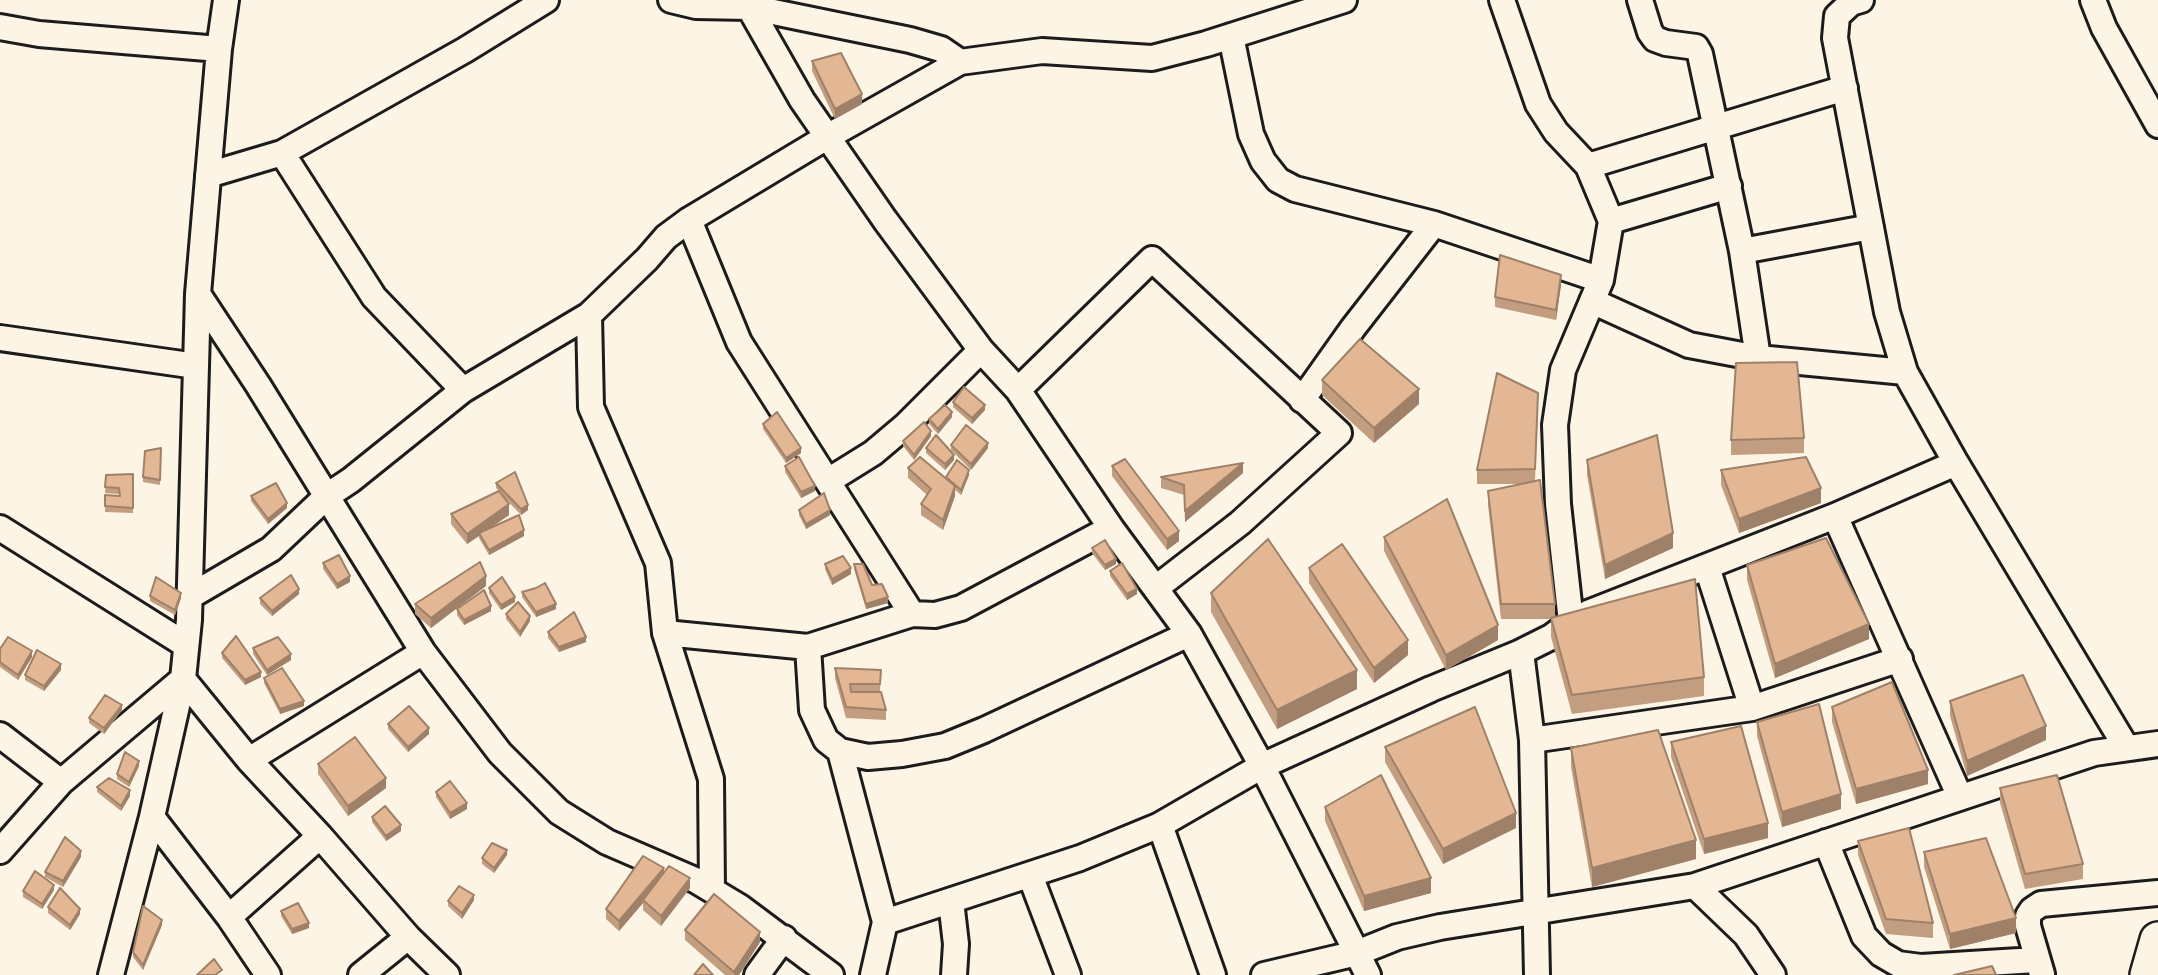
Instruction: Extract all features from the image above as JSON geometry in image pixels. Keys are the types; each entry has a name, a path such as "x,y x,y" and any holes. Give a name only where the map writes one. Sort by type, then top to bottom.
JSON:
{"street":[{"path":"111,975 152,817 183,679 189,597 198,294 219,49 226,0"},
{"path":"208,175 282,153 465,50 545,0"},
{"path":"671,0 696,6 749,3 910,40 941,49 960,62"},
{"path":"189,597 271,549 327,496 351,480 463,390 589,315 666,237 690,220 827,137 960,62 1042,51 1152,58 1344,0"},
{"path":"1502,0 1538,104 1556,132 1588,166 1611,221 1597,290 1563,370 1555,425 1558,504 1571,622"},
{"path":"1640,0 1650,32 1656,39 1696,47 1742,251 1758,358"},
{"path":"1861,0 1851,3 1837,16 1835,37 1887,312 1905,372 1956,463 2126,747"},
{"path":"2094,0 2104,28 2158,125"},
{"path":"749,3 802,100 827,137 981,350 1018,390 1111,528 1189,634 1262,766 1363,964"},
{"path":"0,27 39,34 219,49"},
{"path":"1231,36 1251,134 1263,161 1278,180 1295,189 1434,224 1597,290 1689,345 1758,358 1905,372"},
{"path":"1588,166 1845,88"},
{"path":"282,153 373,297 463,390"},
{"path":"1611,221 1729,186"},
{"path":"690,220 739,342 912,614"},
{"path":"1302,400 1353,327 1434,224"},
{"path":"1742,251 1871,227"},
{"path":"1018,390 1152,259 1339,433 1240,523 1156,588"},
{"path":"198,294 423,652 500,753 559,812 607,842 712,890 784,938 831,975"},
{"path":"589,315 591,407 658,563 666,633 711,779 712,890"},
{"path":"0,338 196,366"},
{"path":"828,481 873,453 981,350"},
{"path":"884,922 1080,858 1160,825 1262,766 1431,689 1521,652 1551,637 1571,622 1835,516 1956,463"},
{"path":"1835,516 1960,797"},
{"path":"0,528 186,645"},
{"path":"666,633 808,648 912,614 935,615 961,608 1111,528"},
{"path":"1707,567 1752,708"},
{"path":"808,648 812,710 827,740 840,751 868,757 945,746 1189,634"},
{"path":"249,760 423,652"},
{"path":"1521,652 1532,740 1536,975"},
{"path":"1532,740 1752,708 1900,659"},
{"path":"183,679 249,760 408,937 447,975"},
{"path":"0,851 61,782 183,679"},
{"path":"0,735 61,782"},
{"path":"1264,975 1363,964 1398,937 1534,911 1695,887 2094,753 2158,744"},
{"path":"840,751 884,922 873,975"},
{"path":"152,817 229,917 268,975"},
{"path":"1160,825 1213,975"},
{"path":"229,917 320,836"},
{"path":"1826,842 1864,936 1881,954 1898,964 1921,967 2039,968 2028,916 2041,904 2158,893"},
{"path":"1030,875 1068,975"},
{"path":"1695,887 1746,936 1773,975"},
{"path":"951,901 956,944 954,975"},
{"path":"361,975 408,937"},
{"path":"757,975 784,938"},
{"path":"2148,975 2158,940"}],"building":[{"path":"841,53 862,94 835,109 812,61"},
{"path":"1500,255 1561,275 1556,310 1495,297"},
{"path":"1360,339 1419,389 1374,428 1322,380"},
{"path":"1797,362 1804,438 1731,440 1736,363"},
{"path":"1497,373 1538,393 1535,469 1477,470"},
{"path":"964,387 985,405 972,418 953,402"},
{"path":"945,405 952,412 938,429 929,419"},
{"path":"777,412 801,448 786,458 763,424"},
{"path":"924,422 931,431 914,455 903,441"},
{"path":"966,425 988,443 971,464 951,445"},
{"path":"936,435 954,455 945,464 926,448"},
{"path":"1657,435 1673,533 1605,565 1587,460"},
{"path":"161,448 160,480 143,477 145,451"},
{"path":"799,457 815,486 801,492 785,466"},
{"path":"920,457 955,486 943,520 921,504 931,489 908,468"},
{"path":"1806,457 1821,488 1739,519 1721,470"},
{"path":"1125,459 1179,531 1167,539 1112,466"},
{"path":"957,460 969,470 961,490 946,477"},
{"path":"1243,463 1185,511 1184,485 1161,477"},
{"path":"515,472 528,505 521,509 496,483"},
{"path":"133,474 133,508 105,506 105,495 120,496 119,488 105,487 106,475"},
{"path":"1540,480 1555,604 1501,604 1488,491"},
{"path":"276,483 287,503 268,519 251,496"},
{"path":"499,491 509,504 467,534 451,514"},
{"path":"824,493 830,510 806,524 799,510"},
{"path":"1447,499 1498,625 1446,655 1384,537"},
{"path":"519,515 524,530 489,550 479,533"},
{"path":"1826,538 1869,624 1775,664 1747,565"},
{"path":"1268,539 1357,670 1277,710 1211,593"},
{"path":"1105,540 1116,559 1105,565 1092,548"},
{"path":"1342,544 1408,640 1374,668 1309,568"},
{"path":"339,555 350,576 337,584 323,563"},
{"path":"843,556 851,568 832,579 825,564"},
{"path":"480,562 486,576 431,618 415,604"},
{"path":"1122,563 1137,589 1127,594 1110,571"},
{"path":"854,564 863,564 872,585 882,584 888,597 866,604"},
{"path":"291,575 299,589 272,611 260,598"},
{"path":"156,577 181,593 175,610 150,596"},
{"path":"502,577 515,597 501,605 489,588"},
{"path":"1695,579 1704,677 1572,695 1551,618"},
{"path":"545,583 556,604 536,612 522,592"},
{"path":"484,590 491,606 464,620 457,609"},
{"path":"518,602 530,616 520,632 506,614"},
{"path":"574,612 586,637 559,647 548,632"},
{"path":"236,636 261,672 245,680 222,653"},
{"path":"8,637 32,651 18,675 0,662 0,649"},
{"path":"278,637 291,654 267,670 253,648"},
{"path":"37,650 61,664 44,686 25,675"},
{"path":"282,668 304,701 280,709 264,678"},
{"path":"835,668 881,670 880,684 850,684 851,692 881,692 886,710 846,707"},
{"path":"2023,675 2046,726 1967,761 1950,701"},
{"path":"1892,682 1928,770 1856,789 1832,707"},
{"path":"105,695 122,705 104,728 89,718"},
{"path":"1819,704 1841,794 1782,812 1757,722"},
{"path":"409,706 429,728 408,747 388,724"},
{"path":"1475,707 1516,813 1443,849 1385,747"},
{"path":"1741,726 1768,823 1704,839 1671,742"},
{"path":"1658,730 1696,840 1592,868 1571,748"},
{"path":"355,737 386,778 348,806 318,764"},
{"path":"125,752 139,761 129,782 117,774"},
{"path":"1381,775 1431,878 1364,896 1325,807"},
{"path":"2057,775 2083,864 2025,874 2000,788"},
{"path":"109,778 130,790 121,806 97,787"},
{"path":"450,781 467,803 450,813 436,792"},
{"path":"385,806 401,825 386,836 372,817"},
{"path":"1909,828 1933,923 1886,919 1858,841"},
{"path":"65,837 81,851 63,881 45,872"},
{"path":"1986,838 2016,918 1950,934 1924,852"},
{"path":"492,843 507,850 494,868 482,858"},
{"path":"643,856 664,868 619,921 606,909"},
{"path":"669,866 690,878 661,916 643,900"},
{"path":"35,871 54,885 42,904 23,891"},
{"path":"459,886 474,895 462,913 448,901"},
{"path":"60,888 80,909 70,925 48,907"},
{"path":"714,894 760,932 734,972 685,930"},
{"path":"298,903 309,923 292,929 281,911"},
{"path":"143,906 162,920 143,965 133,952"},
{"path":"214,959 222,970 215,975 197,975"},
{"path":"703,964 713,975 694,975"},
{"path":"1992,966 1996,975 1954,975"}]}
